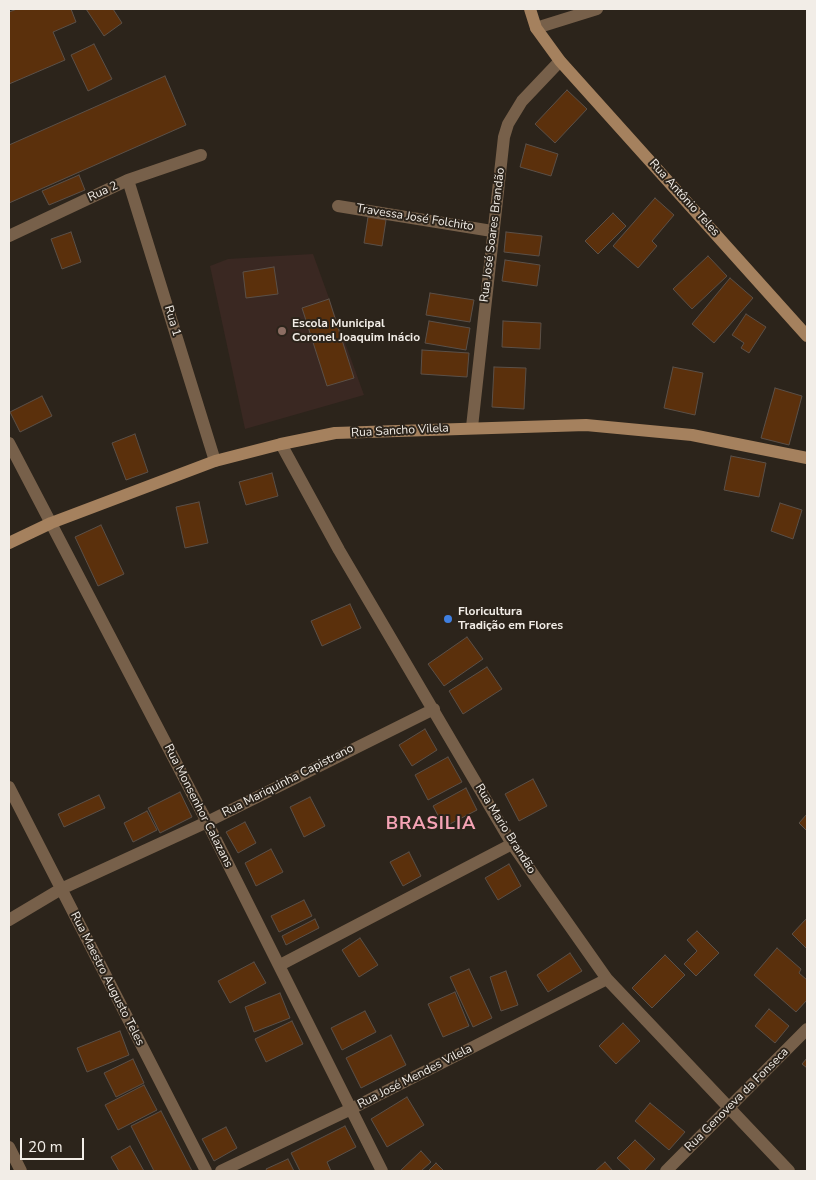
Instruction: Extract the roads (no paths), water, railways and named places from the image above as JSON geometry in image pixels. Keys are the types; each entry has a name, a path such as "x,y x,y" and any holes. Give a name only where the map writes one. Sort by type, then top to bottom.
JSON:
{"main road":[{"name":"Rua Antônio Teles","path":"530,9 536,28 560,61 807,336"},
{"name":"Rua Sancho Vilela","path":"9,543 51,523 215,461 282,444 335,434 472,427 586,425 692,435 807,458"}],"street":[{"path":"536,28 598,9"},
{"name":"Rua José Soares Brandão","path":"472,427 492,231 504,137 508,124 522,101 560,61"},
{"name":"Rua 2","path":"9,236 128,180 201,155"},
{"name":"Rua 1","path":"128,180 215,461"},
{"name":"Travessa José Folchito","path":"338,206 492,231"},
{"name":"Rua Monsenhor Calazans","path":"9,443 207,822 382,1171"},
{"name":"Rua Mario Brandão","path":"282,444 338,550 434,709 512,844 607,978 728,1109 789,1171"},
{"name":"Rua Mariquinha Capistrano","path":"9,920 60,889 207,822 434,709"},
{"name":"Rua Maestro Augusto Teles","path":"9,787 206,1171"},
{"path":"280,965 512,844"},
{"name":"Rua José Mendes Vilela","path":"220,1171 351,1109 607,978"},
{"name":"Rua Genoveva da Fonseca","path":"666,1171 807,1029"},
{"path":"9,1147 21,1171"}],"place":[{"name":"Escola Municipal Coronel Joaquim Inácio","path":"282,331"},
{"name":"Floricultura Tradição em Flores","path":"448,619"}],"district":[{"name":"BRASILIA","path":"431,825"}]}
